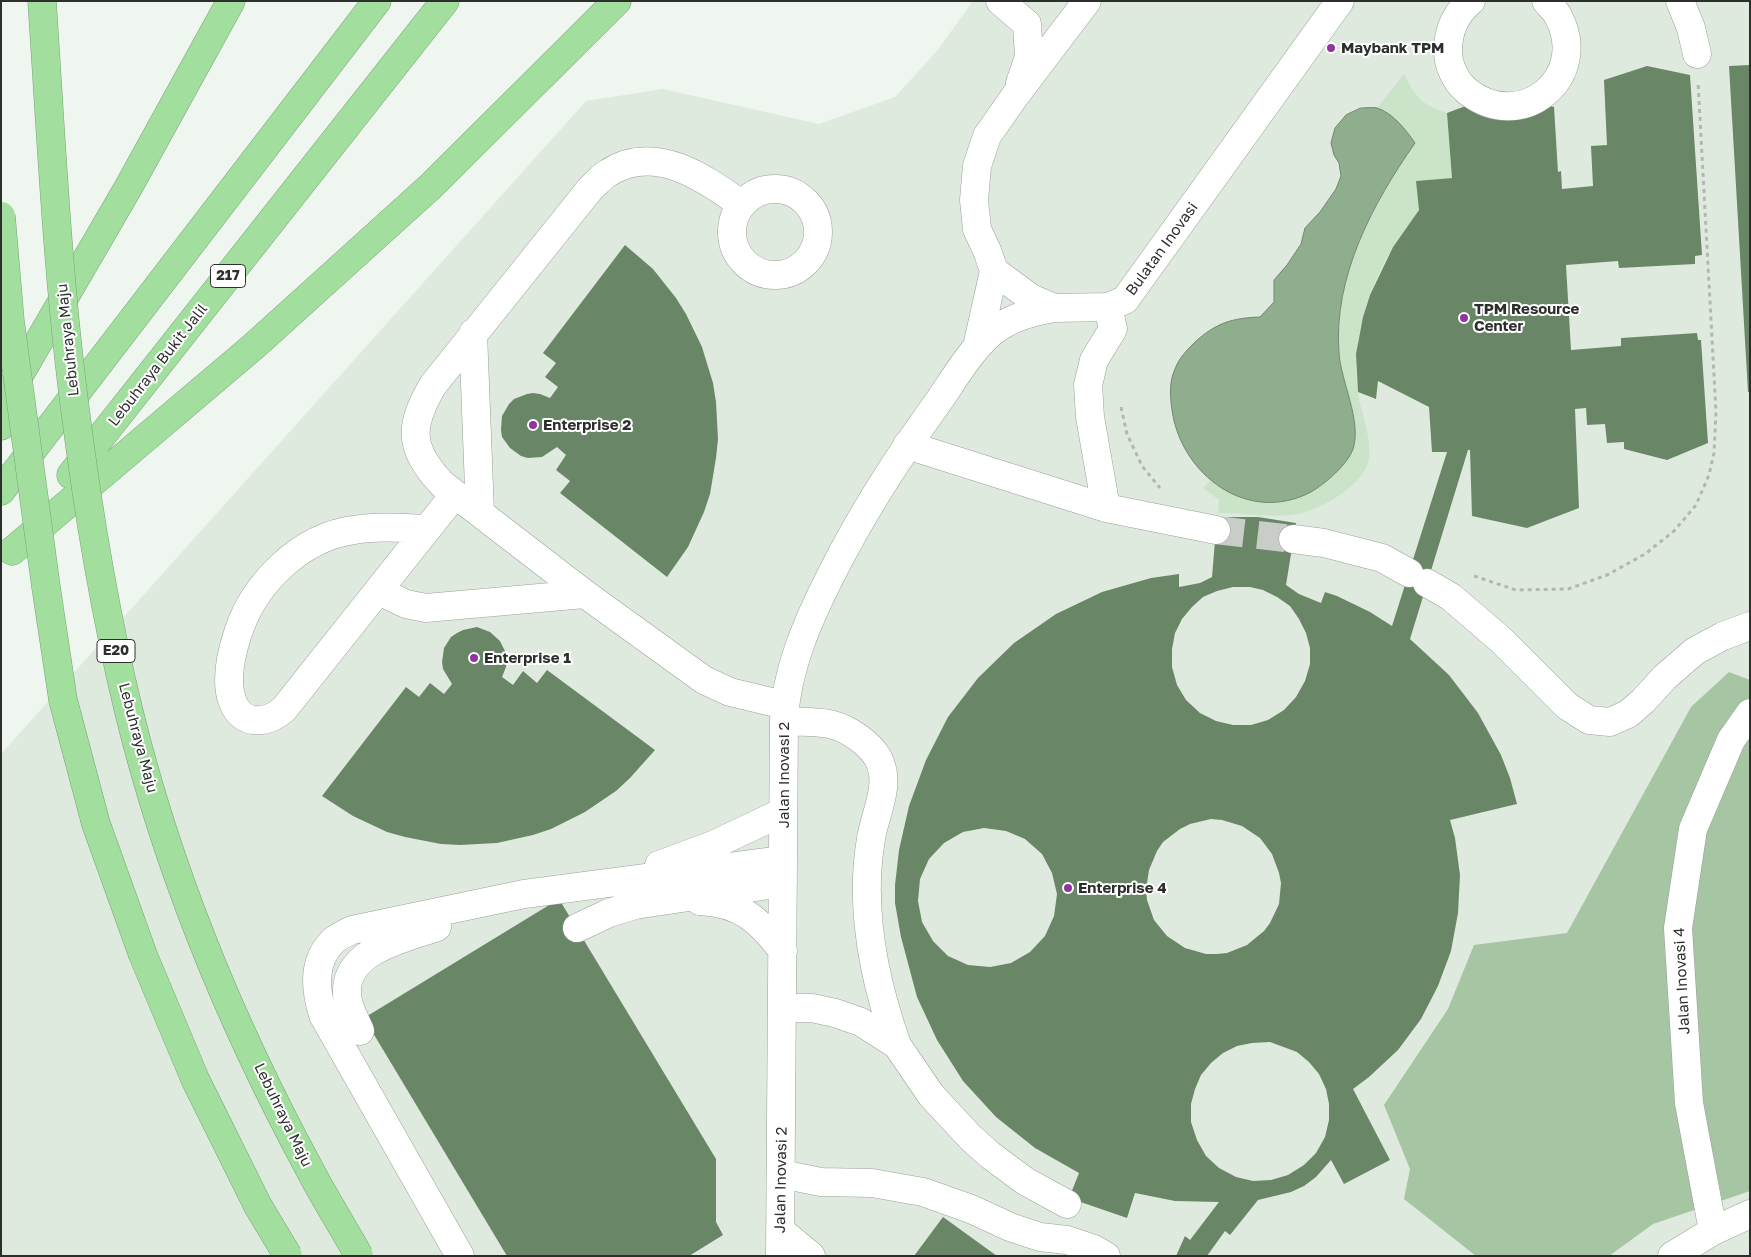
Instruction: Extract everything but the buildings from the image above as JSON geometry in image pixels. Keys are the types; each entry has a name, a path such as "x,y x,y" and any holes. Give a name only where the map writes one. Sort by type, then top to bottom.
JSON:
{"highway":[{"name":"Lebuhraya Maju","path":"42,1 62,290 74,401 108,617 130,714 155,803 186,898 228,1002 310,1170 359,1256"},
{"path":"1,426 6,387 128,188 232,1"},
{"path":"1,491 377,1"},
{"name":"Lebuhraya Bukit Jalil","path":"6,557 445,1"},
{"path":"6,557 254,346 424,193 612,5"},
{"path":"1,216 13,341 44,578 63,700 96,824 143,955 195,1079 258,1206 288,1256"}],"street":[{"path":"1000,1 1027,24 1029,58 1015,96"},
{"path":"977,347 994,271 977,229 974,200 977,166 987,136 1087,1"},
{"name":"Bulatan Inovasi","path":"994,271 1031,298 1054,308 1108,307 1125,300 1340,1"},
{"path":"1471,1 1464,7 1454,22 1448,39 1448,56 1453,74 1477,100 1494,106 1512,107 1529,103 1544,94 1556,81 1564,65 1567,48 1565,30 1557,14 1546,1"},
{"path":"1680,1 1691,28 1697,54"},
{"path":"742,204 711,182 691,172 667,164 649,161 629,164 608,173 590,189 433,385 422,404 416,427 418,450 427,468 442,484 585,594 704,680 784,713 833,725 850,732 865,743 878,758 884,774 884,790 870,841 867,877 868,913 876,974 885,1011 897,1045 931,1095 970,1137 990,1155 1025,1181 1067,1204"},
{"path":"1106,508 1090,418 1088,385 1094,360 1113,329 1108,307"},
{"path":"977,347 992,332 1025,314 1054,308"},
{"path":"473,333 480,513"},
{"name":"Jalan Inovasi 2","path":"781,1243 784,713 796,653 818,601 870,504 907,445 977,347"},
{"path":"907,445 1106,508 1216,530"},
{"path":"426,528 352,530 306,547 286,561 267,581 251,604 240,628 232,653 229,676 232,701 241,713 249,719 257,721 275,716 284,709 379,591 426,528 455,494"},
{"path":"1293,539 1324,543 1382,558 1451,597 1500,639 1567,706 1589,720 1610,722 1628,714 1665,677 1695,651 1723,636 1750,626"},
{"path":"379,591 406,604 426,608 585,594"},
{"name":"Jalan Inovasi 4","path":"1713,1231 1689,1103 1678,928 1693,829 1731,740 1750,713"},
{"path":"592,885 673,861 783,812"},
{"path":"460,1256 322,1015 317,995 316,976 323,956 335,940 352,930 524,894 592,885 783,872"},
{"path":"577,928 609,913 635,905 783,872"},
{"path":"360,1030 347,995 348,983 359,961 380,948 524,894"},
{"path":"664,900 715,902 736,909 762,925 783,951"},
{"path":"783,1008 812,1008 836,1013 861,1022 897,1045"},
{"path":"781,1174 822,1182 872,1183 923,1192 971,1209 1010,1227 1040,1237 1067,1240 1094,1249 1106,1256"},
{"path":"1672,1256 1713,1231 1750,1214"},
{"path":"781,1243 811,1256"}],"path":[{"path":"1468,574 1516,590 1568,588 1608,575 1645,554 1674,531 1696,505 1710,475 1714,453 1716,412 1697,54"},
{"path":"1120,403 1127,434 1142,466 1160,488 1168,494"}],"shaded area":[{"path":"973,1 1750,1 1750,1256 1,1256 1,754 586,101 663,89 819,124 895,97 936,52"},
{"path":"1404,74 1421,100 1431,107 1447,113 1452,178 1416,181 1419,200 1418,211 1389,253 1376,280 1360,329 1356,371 1360,404 1369,445 1369,459 1366,468 1351,487 1329,502 1307,512 1277,516 1218,513 1219,500 1203,488 1210,481 1218,486 1355,438 1353,416 1339,362 1338,325 1342,300 1356,252 1377,206 1402,161 1390,116 1377,108"},
{"path":"1361,108 1383,110 1394,118 1415,143 1399,166 1371,216 1349,269 1342,297 1339,353 1355,426 1353,449 1346,461 1335,473 1311,492 1287,501 1264,502 1242,498 1221,488 1203,473 1189,455 1178,434 1172,410 1170,389 1173,374 1186,351 1210,330 1233,320 1260,317 1274,302 1274,280 1301,244 1305,228 1320,212 1336,189 1341,176 1339,163 1334,155 1331,143 1335,128 1346,115"},
{"path":"1729,672 1750,680 1750,1191 1653,1224 1609,1256 1476,1256 1404,1199 1410,1169 1384,1105 1448,1009 1474,945 1567,933 1691,707"}],"tunnel":[{"path":"1216,530 1293,539"}],"place":[{"name":"Maybank TPM","path":"1331,48"},
{"name":"TPM Resource Center","path":"1464,318"},
{"name":"Enterprise 2","path":"533,425"},
{"name":"Enterprise 1","path":"474,658"},
{"name":"Enterprise 4","path":"1068,888"}]}
